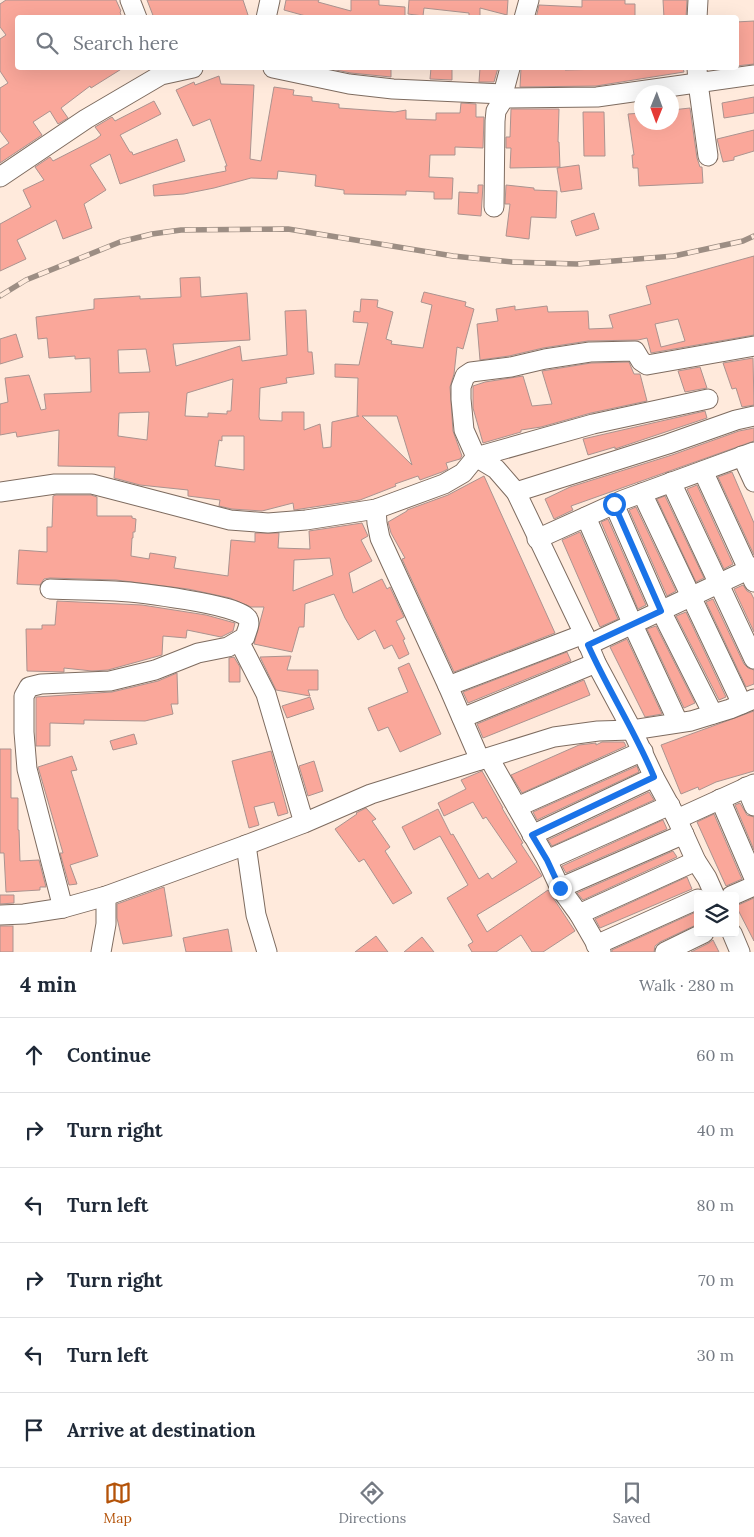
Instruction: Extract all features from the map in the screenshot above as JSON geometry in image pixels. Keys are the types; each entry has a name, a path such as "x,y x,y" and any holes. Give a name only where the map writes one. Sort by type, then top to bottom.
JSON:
{"street":[{"path":"130,0 136,15"},
{"path":"267,15 270,0"},
{"path":"525,15 529,0"},
{"path":"697,15 698,0"},
{"path":"282,70 349,84 393,89 504,96 597,97 698,75 754,75"},
{"path":"494,207 496,111 504,96 510,70"},
{"path":"0,177 160,71"},
{"path":"698,75 708,156"},
{"path":"712,892 707,878 696,861 643,751 596,663 516,492 496,469 476,457 464,430 460,400 461,387 465,376 471,372 510,367 590,352 635,351 641,361 647,365 754,346"},
{"path":"0,492 56,484 92,484 230,520 268,523 306,520 376,509 444,484 463,473 476,457 593,424 708,399"},
{"path":"516,492 668,444 736,420 754,416"},
{"path":"537,538 614,504 748,454 754,482"},
{"path":"448,686 633,625 720,584 752,573 703,471"},
{"path":"671,482 754,659"},
{"path":"0,914 24,914 63,908 106,896 246,845 370,794 554,737 598,731 632,730 678,722 713,714 748,702 690,598 642,493"},
{"path":"614,504 661,611 713,714"},
{"path":"376,509 376,523 380,538 462,718 484,759 517,807 547,860 560,888 579,914 598,948 694,905"},
{"path":"586,517 678,722"},
{"path":"50,589 116,591 182,599 231,609 244,614 249,624 245,637 228,647 198,653 155,670 110,682 41,684 29,687 24,696 27,769 63,908"},
{"path":"238,641 266,694 304,822"},
{"path":"462,718 596,663"},
{"path":"517,807 643,751"},
{"path":"532,835 654,777"},
{"path":"560,888 677,820 750,786 754,806"},
{"path":"720,799 754,878"},
{"path":"547,860 677,820"},
{"path":"246,845 256,915 267,952"},
{"path":"579,914 696,861"},
{"path":"729,892 754,886"},
{"path":"101,952 106,924 106,896"},
{"path":"665,952 696,937"}],"building":[{"path":"6,0 116,0 121,15 15,15 15,70 120,70 91,88 90,86 61,108 68,118 58,124 50,111 33,122 42,135 0,163 0,149 9,143 0,131 0,88 8,83 0,71 0,39 6,35 0,27 0,4"},
{"path":"147,0 243,0 248,15 153,15"},
{"path":"286,0 319,0 318,2 351,11 351,0 379,0 379,5 405,7 405,15 302,15 284,10"},
{"path":"409,0 508,0 507,15 480,8 480,15 424,8 423,15 408,14"},
{"path":"582,0 625,0 625,4 635,4 635,15 537,15 539,5 582,7"},
{"path":"663,0 687,0 686,15 664,15"},
{"path":"754,21 754,64 739,66 739,22"},
{"path":"336,70 391,70 391,77"},
{"path":"431,70 452,70 452,80 430,79"},
{"path":"480,70 497,70 494,82 479,82"},
{"path":"521,70 684,70 684,72 596,86 520,87"},
{"path":"219,76 221,84 254,85 250,159 261,161 274,87 294,90 293,95 312,97 312,101 339,104 339,108 395,112 406,110 406,119 436,120 436,113 460,113 461,103 476,104 476,117 484,117 483,148 455,147 455,155 430,155 429,177 453,178 452,199 434,199 434,192 406,191 406,195 344,194 344,190 315,186 316,175 278,171 277,179 251,178 184,194 154,196 153,185 226,171 225,166 227,166 210,119 193,126 176,90 194,82 195,85"},
{"path":"754,97 754,113 724,118 722,103"},
{"path":"154,101 161,114 120,135 133,155 177,139 185,161 120,184 110,154 90,165 106,190 84,204 92,228 63,239 56,220 17,240 26,259 0,271 0,224 31,207 23,190 44,180 35,167 50,157 53,161 96,139 101,135 95,127 112,117 115,121"},
{"path":"690,108 697,158 700,167 702,167 703,183 639,186 638,168 633,168 632,155 634,155 628,114 634,114 634,130 679,130 679,109"},
{"path":"511,109 559,109 558,142 560,167 510,168 511,148 506,148 506,137 510,137"},
{"path":"583,112 604,112 605,156 584,156"},
{"path":"754,130 754,151 734,157 734,160 723,162 717,139"},
{"path":"579,165 582,189 561,192 557,168"},
{"path":"478,185 483,185 481,216 458,214 459,192 478,193"},
{"path":"506,185 534,188 534,190 557,191 556,218 531,217 529,239 506,236 510,204 505,204"},
{"path":"594,213 599,229 576,236 571,221"},
{"path":"754,256 754,335 651,353 647,338 638,340 588,341 480,360 477,324 498,321 496,309 515,306 515,310 547,306 548,312 588,311 589,329 613,328 609,315 651,304 646,286","holes":["678,319 685,341 661,347 655,324"]},
{"path":"200,277 201,297 247,293 250,340 173,344 176,366 240,346 242,361 287,355 285,311 306,310 308,352 312,352 314,374 286,378 287,383 260,388 259,417 260,420 282,421 282,412 304,412 304,430 320,424 323,448 331,447 332,422 359,416 357,416 358,378 335,377 335,364 359,365 368,323 353,322 354,311 360,312 361,299 378,300 377,307 393,312 386,339 392,341 391,344 423,348 432,305 421,302 424,292 466,302 465,306 474,309 463,349 457,347 454,374 450,387 453,431 462,456 460,459 446,463 448,469 442,472 420,480 418,476 360,500 294,510 293,503 262,511 232,509 219,506 220,500 188,496 188,490 140,485 114,478 115,467 58,466 59,430 17,437 16,432 0,435 0,404 8,402 5,378 29,375 41,410 46,409 44,394 91,392 90,358 75,359 75,356 49,358 47,338 38,339 36,317 94,309 94,299 140,296 140,299 181,297 180,278","holes":["146,349 150,372 119,373 118,350","233,379 231,411 227,411 227,414 208,413 208,417 185,416 187,393","149,412 147,440 118,436 119,413","362,416 397,416 412,465","222,436 244,436 244,470 215,466 219,440 222,441"]},
{"path":"16,334 23,357 0,364 0,339"},
{"path":"753,358 754,405 742,407 736,388 732,389 723,363"},
{"path":"629,362 634,374 640,374 647,401 591,413 541,427 521,430 521,432 483,443 473,408 473,386 485,382 523,376 532,406 552,404 542,371 591,363"},
{"path":"700,367 707,388 685,392 678,371"},
{"path":"705,411 707,418 615,449 615,447 588,455 583,439"},
{"path":"754,428 754,441 571,506 573,510 554,519 545,499 570,487 672,455 739,431"},
{"path":"732,472 754,523 754,555 718,477"},
{"path":"484,476 555,633 454,672 402,559 405,558 391,533 388,522 407,510 448,495"},
{"path":"697,485 733,564 724,569 687,489"},
{"path":"91,495 97,497 97,516 132,516 132,518 136,519 131,556 149,559 150,553 176,557 174,568 228,576 231,540 255,542 255,533 279,533 278,548 310,549 309,531 362,523 368,536 361,540 372,561 349,573 353,593 382,579 387,589 390,587 404,617 396,621 405,639 403,640 409,654 399,659 392,645 384,649 375,630 358,640 334,594 305,604 304,627 299,627 292,652 254,644 264,607 251,607 230,598 188,589 116,580 50,578 44,579 40,585 17,584 19,550 47,552 47,527 52,527 53,496","holes":["330,558 333,575 293,591 294,560"]},
{"path":"665,496 704,578 696,582 657,499"},
{"path":"636,507 676,591 667,596 629,510"},
{"path":"608,519 646,605 638,609 601,522"},
{"path":"580,532 618,619 600,627 562,540"},
{"path":"743,585 754,599 754,632 734,589"},
{"path":"713,599 744,664 754,670 754,684 746,687 706,602"},
{"path":"57,601 142,605 206,615 235,623 233,631 221,637 187,630 186,638 163,636 162,655 108,670 92,671 64,668 64,672 27,671 26,629 42,629 42,625 55,625"},
{"path":"686,612 726,697 719,700 676,616"},
{"path":"656,626 695,703 684,708 647,629"},
{"path":"627,639 662,714 645,717 610,647"},
{"path":"567,652 571,661 468,703 463,692"},
{"path":"291,656 287,670 318,670 318,690 308,690 310,696 276,690 260,657"},
{"path":"234,657 240,667 240,682 229,682 229,658"},
{"path":"409,663 441,734 400,752 388,727 378,731 368,708 408,692 398,668"},
{"path":"177,673 178,704 171,704 173,714 145,721 84,720 84,724 50,723 50,746 36,746 36,697 112,692 158,681"},
{"path":"584,680 590,695 483,738 477,724"},
{"path":"310,697 314,709 287,718 282,706"},
{"path":"754,711 754,771 716,782 699,790 698,787 681,794 661,745"},
{"path":"134,734 137,744 113,750 110,741"},
{"path":"602,742 624,742 626,746 522,793 511,775 579,745 596,743 596,745"},
{"path":"0,749 11,749 11,798 18,798 20,861 39,860 46,887 40,887 40,890 6,892 4,853 0,853"},
{"path":"271,751 288,813 278,816 274,802 254,807 259,825 249,828 232,761"},
{"path":"72,756 77,770 71,771 98,856 70,865 77,884 69,885 60,853 63,853 38,767"},
{"path":"314,761 323,791 308,796 299,766"},
{"path":"637,766 639,772 537,820 533,812"},
{"path":"482,771 523,843 521,844 542,876 477,915 487,932 548,890 575,931 543,952 532,952 521,935 496,952 472,952 468,945 473,942 447,898 468,885 440,836 414,850 402,827 438,809 451,835 453,834 479,879 488,873 492,879 517,862 486,817 483,819 473,802 444,816 438,803 466,789 461,780"},
{"path":"649,792 654,800 552,846 548,840"},
{"path":"740,803 747,815 754,817 754,850 735,805"},
{"path":"366,808 376,819 372,821 390,847 385,851 412,893 393,904 364,859 359,862 335,829"},
{"path":"714,814 742,879 726,886 697,822"},
{"path":"663,820 667,829 566,873 562,866"},
{"path":"673,851 677,857 583,900 577,893"},
{"path":"687,877 692,889 600,928 595,919"},
{"path":"164,887 172,936 123,944 117,918 117,904"},
{"path":"0,895 14,895 14,903 0,904"},
{"path":"754,898 754,941 739,912 739,905"},
{"path":"694,913 694,926 660,942 655,946 654,952 612,952 612,950"},
{"path":"0,926 13,926 13,952 0,952"},
{"path":"228,929 232,952 186,952 183,938"},
{"path":"376,936 388,952 355,952"},
{"path":"422,937 434,952 404,952"},
{"path":"713,940 719,952 691,952 709,943"}],"railway":[{"path":"0,296 26,280 120,242 152,234 181,230 288,229 453,256 512,262 577,264 674,256 743,241 754,236"}],"route":[{"path":"560,888 547,860 532,835 654,777 643,751 588,645 661,611 614,504"}]}
